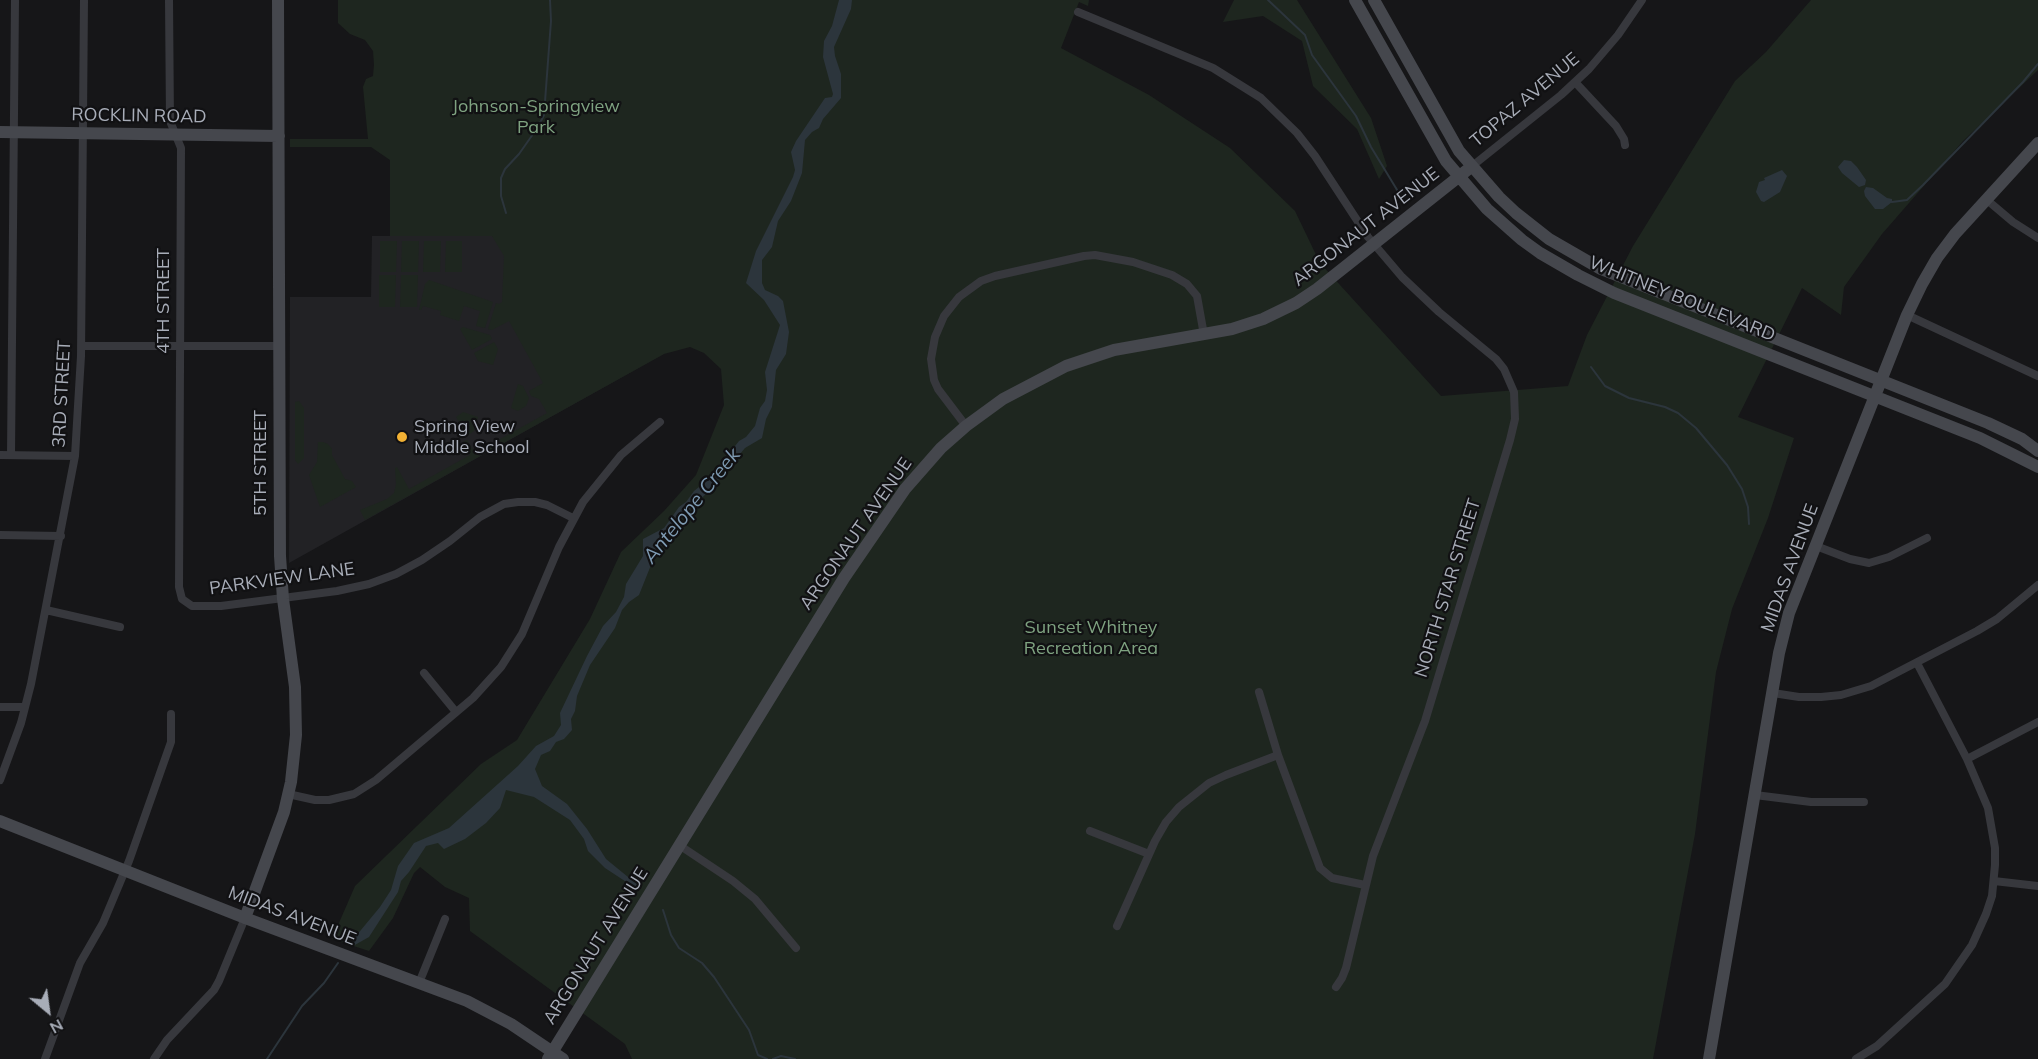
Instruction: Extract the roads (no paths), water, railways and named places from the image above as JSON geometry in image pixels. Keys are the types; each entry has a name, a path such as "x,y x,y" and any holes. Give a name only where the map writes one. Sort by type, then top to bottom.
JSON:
{"street":[{"path":"11,455 15,0"},
{"name":"3RD STREET","path":"0,780 25,707 61,536 75,456 81,346 84,0"},
{"name":"4TH STREET","path":"169,0 170,121 181,148 179,587 180,596 185,603"},
{"name":"5TH STREET","path":"245,918 282,822 295,745 295,687 283,599 279,527 278,0"},
{"name":"WHITNEY BOULEVARD","path":"1355,0 1436,146 1458,177 1487,209 1522,240 1578,275 1614,293 1980,438 2038,467"},
{"name":"WHITNEY BOULEVARD","path":"1374,0 1451,139 1499,197 1549,239 1584,261 1630,281 2005,430 2038,450"},
{"name":"TOPAZ AVENUE","path":"1472,167 1562,95 1589,69 1612,43 1642,0"},
{"name":"NORTH STAR STREET","path":"1078,12 1213,68 1261,98 1297,133 1313,153 1374,244 1420,295 1496,359 1509,378 1515,402 1515,419 1510,441 1425,721 1381,832 1365,885 1346,968 1336,987"},
{"path":"1575,82 1616,126 1625,145"},
{"name":"ROCKLIN ROAD","path":"0,132 279,136"},
{"name":"MIDAS AVENUE","path":"1709,1059 1785,626 1907,315 1922,284 1937,258 1955,234 2038,143"},
{"name":"ARGONAUT AVENUE","path":"550,1055 860,553 923,467 966,426 994,404 1024,386 1081,360 1145,343 1204,335 1248,324 1296,303 1472,167"},
{"path":"1987,200 2013,222 2038,238"},
{"path":"966,426 938,390 931,359 934,337 944,316 959,297 981,281 1078,256 1095,255 1133,262 1172,275 1187,284 1194,292 1198,302 1204,335"},
{"path":"1907,315 2038,376"},
{"path":"81,346 279,346"},
{"path":"288,794 315,800 329,800 354,794 376,780 488,682 513,649 533,611 573,518 594,486 635,442 660,422"},
{"path":"0,455 75,456"},
{"name":"PARKVIEW LANE","path":"185,603 201,607 283,599 353,588 396,574 436,551 480,517 504,504 535,502 547,505 573,518"},
{"path":"0,535 61,536"},
{"path":"1816,546 1859,562 1869,562 1889,558 1927,538"},
{"path":"1773,693 1799,697 1841,695 1884,681 1997,619 2038,585"},
{"path":"46,610 120,627"},
{"path":"1856,1059 1877,1046 1937,992 1953,974 1980,930 1992,896 1995,865 1993,830 1988,808 1967,759 1917,663"},
{"path":"424,673 456,712"},
{"path":"1259,692 1278,755 1320,868 1332,878 1365,885"},
{"path":"0,707 25,707"},
{"path":"45,1059 80,963 103,923 125,871 171,742 171,714"},
{"path":"1967,759 2038,722"},
{"path":"1117,926 1149,854 1166,822 1179,807 1193,794 1226,775 1278,755"},
{"path":"1755,795 1811,802 1864,802"},
{"name":"MIDAS AVENUE","path":"0,821 245,918 466,1001 495,1016 550,1055 563,1059"},
{"path":"1090,831 1149,854"},
{"path":"679,845 733,881 754,899 796,948"},
{"path":"1994,881 2038,886"},
{"path":"154,1059 167,1040 214,990 225,971 245,918"},
{"path":"419,983 445,919"}],"water":[{"path":"839,0 852,0 851,9 834,47 841,74 841,98 823,119 819,128 805,140 802,173 791,201 778,221 772,247 762,260 762,283 765,290 783,301 789,332 786,354 776,370 772,407 766,419 762,438 745,448 666,538 653,560 639,595 622,610 615,628 590,665 577,696 575,711 571,719 572,730 564,739 556,742 550,751 541,755 535,769 542,786 567,804 587,829 606,859 639,886 637,889 605,868 588,851 584,839 570,820 534,797 506,790 500,808 486,823 465,839 444,849 438,843 426,846 401,881 398,892 369,937 353,946 348,944 380,907 391,890 398,866 414,843 449,828 518,766 536,746 554,736 561,725 560,713 587,656 603,626 616,612 624,597 626,584 643,556 643,539 664,528 679,507 709,479 739,441 746,437 755,426 760,408 765,401 767,390 765,372 780,325 764,300 746,283 756,251 793,177 795,170 791,152 796,141 825,98 832,97 833,94 823,57 824,41 832,26"},
{"path":"1844,160 1851,161 1857,167 1866,180 1865,185 1859,187 1842,173 1838,167"},
{"path":"1782,170 1787,176 1780,192 1764,202 1761,201 1756,192 1759,182"},
{"path":"1866,187 1873,188 1892,199 1892,202 1883,209 1875,209 1865,196"}],"waterway":[{"path":"506,213 501,196 501,178 505,169 538,127 544,115 551,21 550,0"},
{"path":"1268,0 1305,35 1312,55 1356,116 1371,147 1405,203"},
{"path":"1892,202 1907,200 1923,185 2038,64"},
{"path":"1591,367 1605,386 1629,398 1665,407 1678,413 1696,428 1727,465 1742,489 1748,507 1749,524"},
{"path":"663,910 671,935 679,948 702,963 714,977 749,1030 758,1055 767,1059"},
{"name":"Antelope Creek","path":"267,1059 302,1006 324,983 338,963"},
{"path":"773,1059 781,1056 795,1059"}],"place":[{"name":"Spring View Middle School","path":"402,437"}],"park label":[{"name":"Johnson-Springview Park","path":"536,117"},
{"name":"Sunset Whitney Recreation Area","path":"1091,638"}]}
